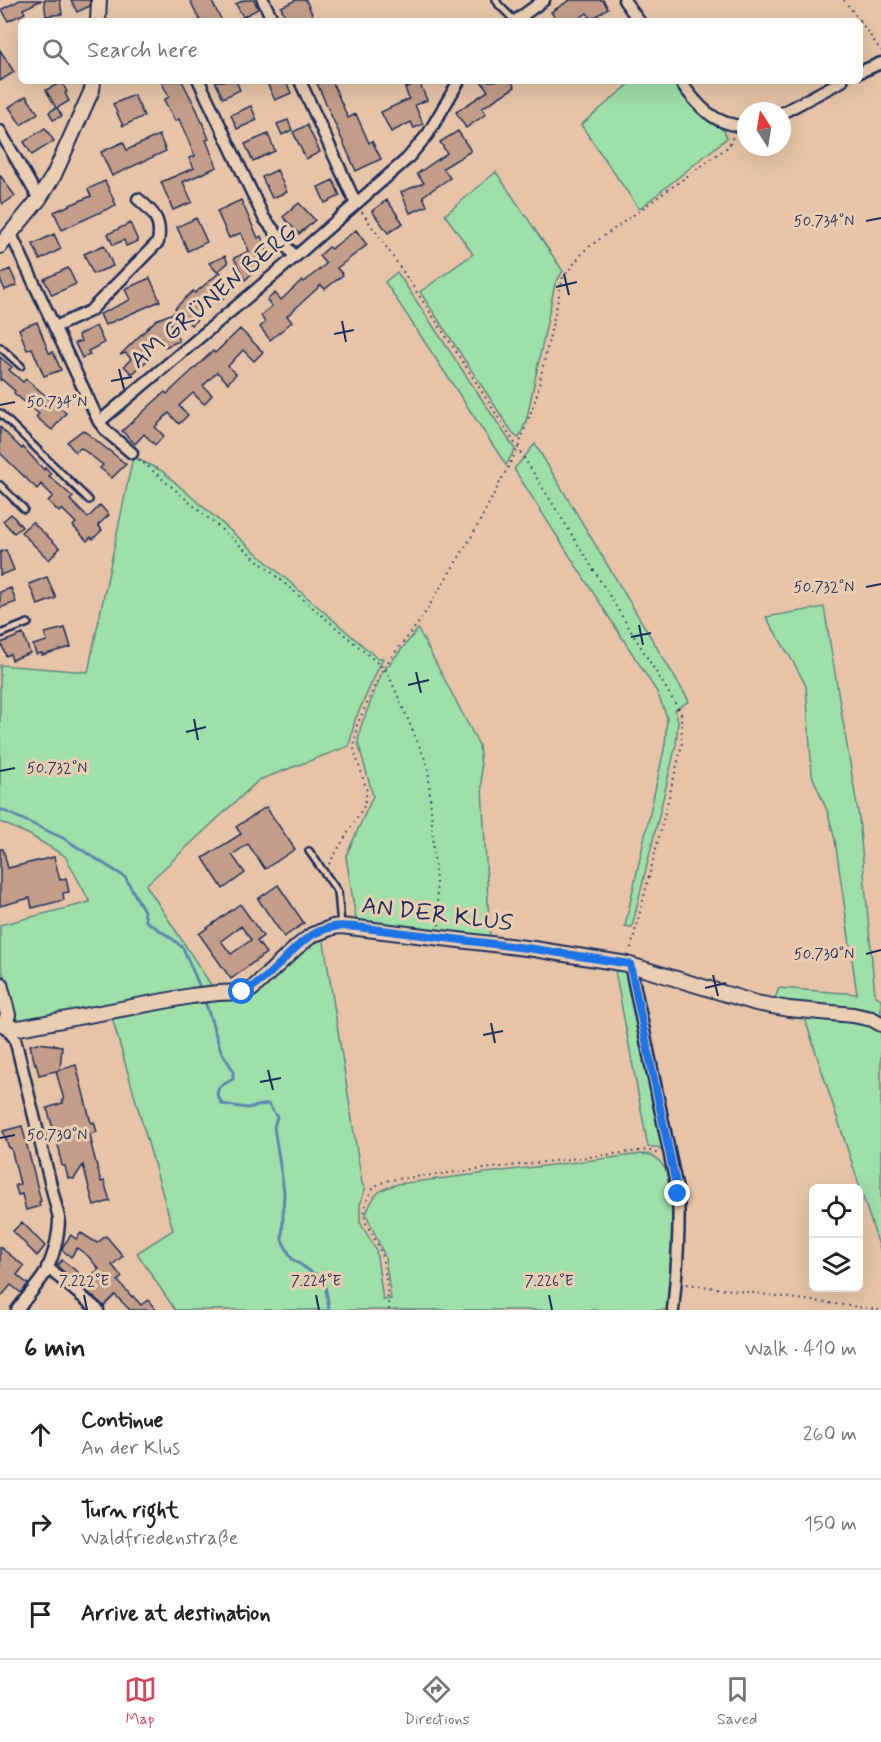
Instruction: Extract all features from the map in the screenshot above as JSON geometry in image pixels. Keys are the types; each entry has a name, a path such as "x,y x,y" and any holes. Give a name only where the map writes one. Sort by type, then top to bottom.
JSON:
{"street":[{"path":"98,18 99,0"},
{"path":"263,0 272,18"},
{"path":"519,18 544,0"},
{"path":"624,0 637,18"},
{"path":"863,71 881,63"},
{"path":"0,246 39,199 54,175 93,84"},
{"path":"200,84 264,219 295,257"},
{"path":"301,84 356,204"},
{"name":"AM GRÜNEN BERG","path":"99,422 407,159 428,134 457,84"},
{"path":"683,84 695,102 715,118 737,125"},
{"path":"791,108 836,84"},
{"path":"0,131 39,199"},
{"path":"55,327 90,310 158,242 160,230 153,212 138,199"},
{"path":"11,234 99,422 107,432 132,453"},
{"name":"AN DER KLUS","path":"2,1026 19,1028 191,996 242,992 252,988 312,935 341,926 534,949 628,964 756,1003 872,1019 881,1024"},
{"path":"628,964 678,1194 680,1225 673,1310"},
{"path":"0,984 8,1015 2,1026 15,1039 58,1212 59,1233 44,1275 17,1310"},
{"path":"47,1267 98,1310"}],"lane":[{"path":"496,0 512,18"},
{"path":"0,348 21,366"},
{"path":"0,413 88,500"},
{"path":"0,485 24,509"},
{"path":"0,634 28,623"},
{"path":"309,851 338,892 341,926"}],"path":[{"path":"844,0 858,18"},
{"path":"863,25 881,51"},
{"path":"324,872 364,806 368,791 354,749 357,725 383,668 426,612 472,536 518,448 536,398 563,277 586,249 729,146 737,133"},
{"path":"356,204 405,274 518,448 681,713 682,745 628,964"},
{"path":"132,453 387,671 428,766 439,937"},
{"path":"389,1310 380,1250 364,1216 370,1192 378,1184 389,1180 648,1150 664,1159"},
{"path":"675,1283 880,1310"}],"green space":[{"path":"629,84 676,84 689,101 724,131 727,138 639,209 581,125"},
{"path":"496,172 563,271 555,284 526,422 519,438 514,435 420,292 473,254 445,215"},
{"path":"397,272 515,449 506,465 385,282"},
{"path":"535,444 689,701 675,710 678,721 676,745 632,927 625,926 665,745 667,717 657,692 514,469"},
{"path":"133,457 162,471 377,658 383,658 355,720 349,746 259,780 146,885 213,988 24,1023 14,1017 0,961 0,925 90,902 65,856 28,834 0,822 0,665 88,672"},
{"path":"824,607 859,818 875,995 881,999 881,1017 774,1001 779,988 857,994 835,840 828,813 812,775 806,686 766,617"},
{"path":"418,629 479,745 490,939 356,920 346,856 373,796 358,742 361,726 382,673"},
{"path":"323,936 362,1183 365,1189 360,1205 360,1222 376,1250 383,1300 391,1299 385,1257 366,1214 374,1197 385,1188 398,1184 642,1154 651,1155 659,1160 673,1191 677,1245 669,1310 175,1310 137,1253 173,1230 111,1014 193,1000 241,998 304,947"},
{"path":"614,965 625,970 630,980 667,1156 658,1147 648,1147"},
{"path":"804,1016 853,1020 881,1030 881,1252 863,1197 863,1184 859,1184"}],"building":[{"path":"20,0 42,0 23,9 25,13 8,21 2,9"},
{"path":"44,0 60,0 62,14 46,16"},
{"path":"71,0 90,0 90,6 77,12"},
{"path":"190,0 211,0 220,18 199,18"},
{"path":"244,0 254,0 258,9 243,17 236,4"},
{"path":"296,0 306,0 313,16 286,18 281,7"},
{"path":"570,0 603,0 608,8 593,18 587,13 580,18 555,18 551,12"},
{"path":"0,50 14,72 0,81"},
{"path":"63,84 67,92 65,93 69,101 57,108 62,116 53,120 49,112 56,108 46,90"},
{"path":"162,84 184,84 209,139 206,140 217,167 183,182 192,202 173,210 161,182 194,168 189,158 195,156 179,119 175,121 164,100 169,97"},
{"path":"216,84 237,84 240,90 223,98"},
{"path":"267,84 287,84 291,93 275,100"},
{"path":"317,84 333,84 348,118 356,114 369,143 372,141 381,159 356,171"},
{"path":"420,84 427,100 415,105 423,124 414,128 411,122 391,132 381,112 409,99 405,88"},
{"path":"483,84 513,84 515,87 482,108 486,114 466,128 456,112 488,91"},
{"path":"134,95 144,116 123,126 113,104"},
{"path":"26,96 38,113 21,125 9,107"},
{"path":"251,106 257,120 237,129 231,115"},
{"path":"288,120 292,130 282,135 277,124"},
{"path":"307,125 320,152 306,159 293,132"},
{"path":"45,128 54,141 32,155 24,142"},
{"path":"458,131 471,151 443,168 450,178 423,196 427,206 410,213 401,192 424,183 417,174 447,153 440,142"},
{"path":"268,134 275,151 253,161 245,144"},
{"path":"159,135 166,151 112,176 101,152 123,142 127,150"},
{"path":"277,170 287,192 272,198 262,177"},
{"path":"0,175 15,196 3,204 0,199"},
{"path":"333,180 340,196 325,203 318,187"},
{"path":"105,181 116,205 62,230 54,212 91,196 88,189"},
{"path":"241,200 258,238 261,236 270,257 245,280 234,258 249,251 241,233 229,238 217,211"},
{"path":"387,200 403,223 388,233 372,211"},
{"path":"299,203 315,220 299,234 283,217"},
{"path":"196,218 207,242 188,251 177,227"},
{"path":"130,223 138,241 126,246 124,240 113,245 108,234"},
{"path":"356,230 367,245 337,268 343,275 325,289 321,285 287,316 292,322 270,340 260,327 265,323 261,315 272,306 267,300 275,293 281,300 302,280 304,282 326,264 319,256"},
{"path":"54,234 61,249 40,260 33,244"},
{"path":"104,245 113,266 93,274 84,254"},
{"path":"225,256 228,263 217,272 209,263"},
{"path":"68,268 76,284 52,295 44,279"},
{"path":"10,269 17,285 5,290 0,274"},
{"path":"220,272 234,289 218,303 210,294 195,307 202,315 191,325 184,318 171,323 179,341 165,347 161,338 141,347 144,350 142,352 149,359 132,374 124,366 131,359 126,353 120,355 156,320 178,311 175,308 193,291 195,293"},
{"path":"150,278 160,301 105,325 100,314 130,300 125,289"},
{"path":"37,322 49,353 53,352 61,370 44,376 32,348 27,350 19,329"},
{"path":"96,326 104,343 88,351 90,354 82,358 75,343 81,341 78,335"},
{"path":"240,329 263,352 254,361 243,350 228,366 236,374 228,383 217,372 203,386 212,395 204,404 193,393 179,406 188,415 179,424 169,413 155,427 164,436 155,445 144,434 135,444 122,431 165,392 167,394 213,351 215,353"},
{"path":"0,357 12,367 9,370 23,382 26,379 66,413 52,430 36,417 39,414 14,393 15,391 1,379 0,381"},
{"path":"0,427 44,470 45,468 51,474 49,476 73,497 70,500 88,518 100,505 109,515 98,525 102,530 93,539 91,537 87,541 73,526 76,523 62,509 59,512 48,501 53,496 41,484 37,489 0,453"},
{"path":"83,430 126,464 112,478 100,468 103,465 81,448 75,452 67,442"},
{"path":"11,514 22,527 14,533 3,521"},
{"path":"32,522 60,548 49,560 21,532"},
{"path":"6,550 14,570 0,575 0,552"},
{"path":"47,577 56,598 38,605 29,584"},
{"path":"11,588 16,602 0,608 0,592"},
{"path":"65,628 71,647 42,655 42,653 36,654 33,645 47,641 45,633"},
{"path":"23,634 30,653 12,660 10,654 6,656 1,643"},
{"path":"266,807 295,849 265,869 248,844 232,855 245,873 223,889 203,858 241,834 236,827"},
{"path":"0,849 3,849 8,868 54,857 60,880 66,878 69,892 63,893 64,900 32,908 30,898 0,906"},
{"path":"278,885 304,923 284,937 258,899"},
{"path":"240,904 263,936 257,941 266,953 231,979 199,934","holes":["241,926 251,940 231,954 221,941"]},
{"path":"38,1043 62,1046 60,1070 39,1075 30,1045"},
{"path":"76,1065 91,1123 94,1122 97,1132 90,1134 91,1144 101,1182 104,1181 110,1201 94,1206 83,1165 74,1179 68,1178 65,1166 62,1166 47,1108 63,1103 62,1100 64,1100 56,1071"},
{"path":"22,1126 41,1201 40,1206 26,1210 22,1194 18,1195 15,1185 20,1184 11,1148 9,1148 3,1131"},
{"path":"22,1222 45,1246 37,1256 13,1231"},
{"path":"81,1233 97,1243 106,1236 123,1256 112,1265 122,1277 118,1281 141,1305 148,1300 156,1310 130,1310 115,1295 104,1306 57,1266 62,1260 87,1279 99,1269 88,1256 77,1248 71,1257 62,1250 71,1235 76,1239"},
{"path":"0,1247 24,1266 17,1275 28,1284 21,1293 11,1285 0,1298"}],"waterway":[{"path":"0,809 63,838 125,877 144,911 146,921 183,948 202,992"},
{"path":"204,998 221,1051 233,1070 233,1079 219,1087 217,1094 222,1104 247,1108 268,1104 277,1117 274,1127 284,1191 282,1240 292,1259 322,1279 329,1310"}],"route":[{"path":"242,992 252,988 312,935 341,926 534,949 630,964 678,1194"}]}
